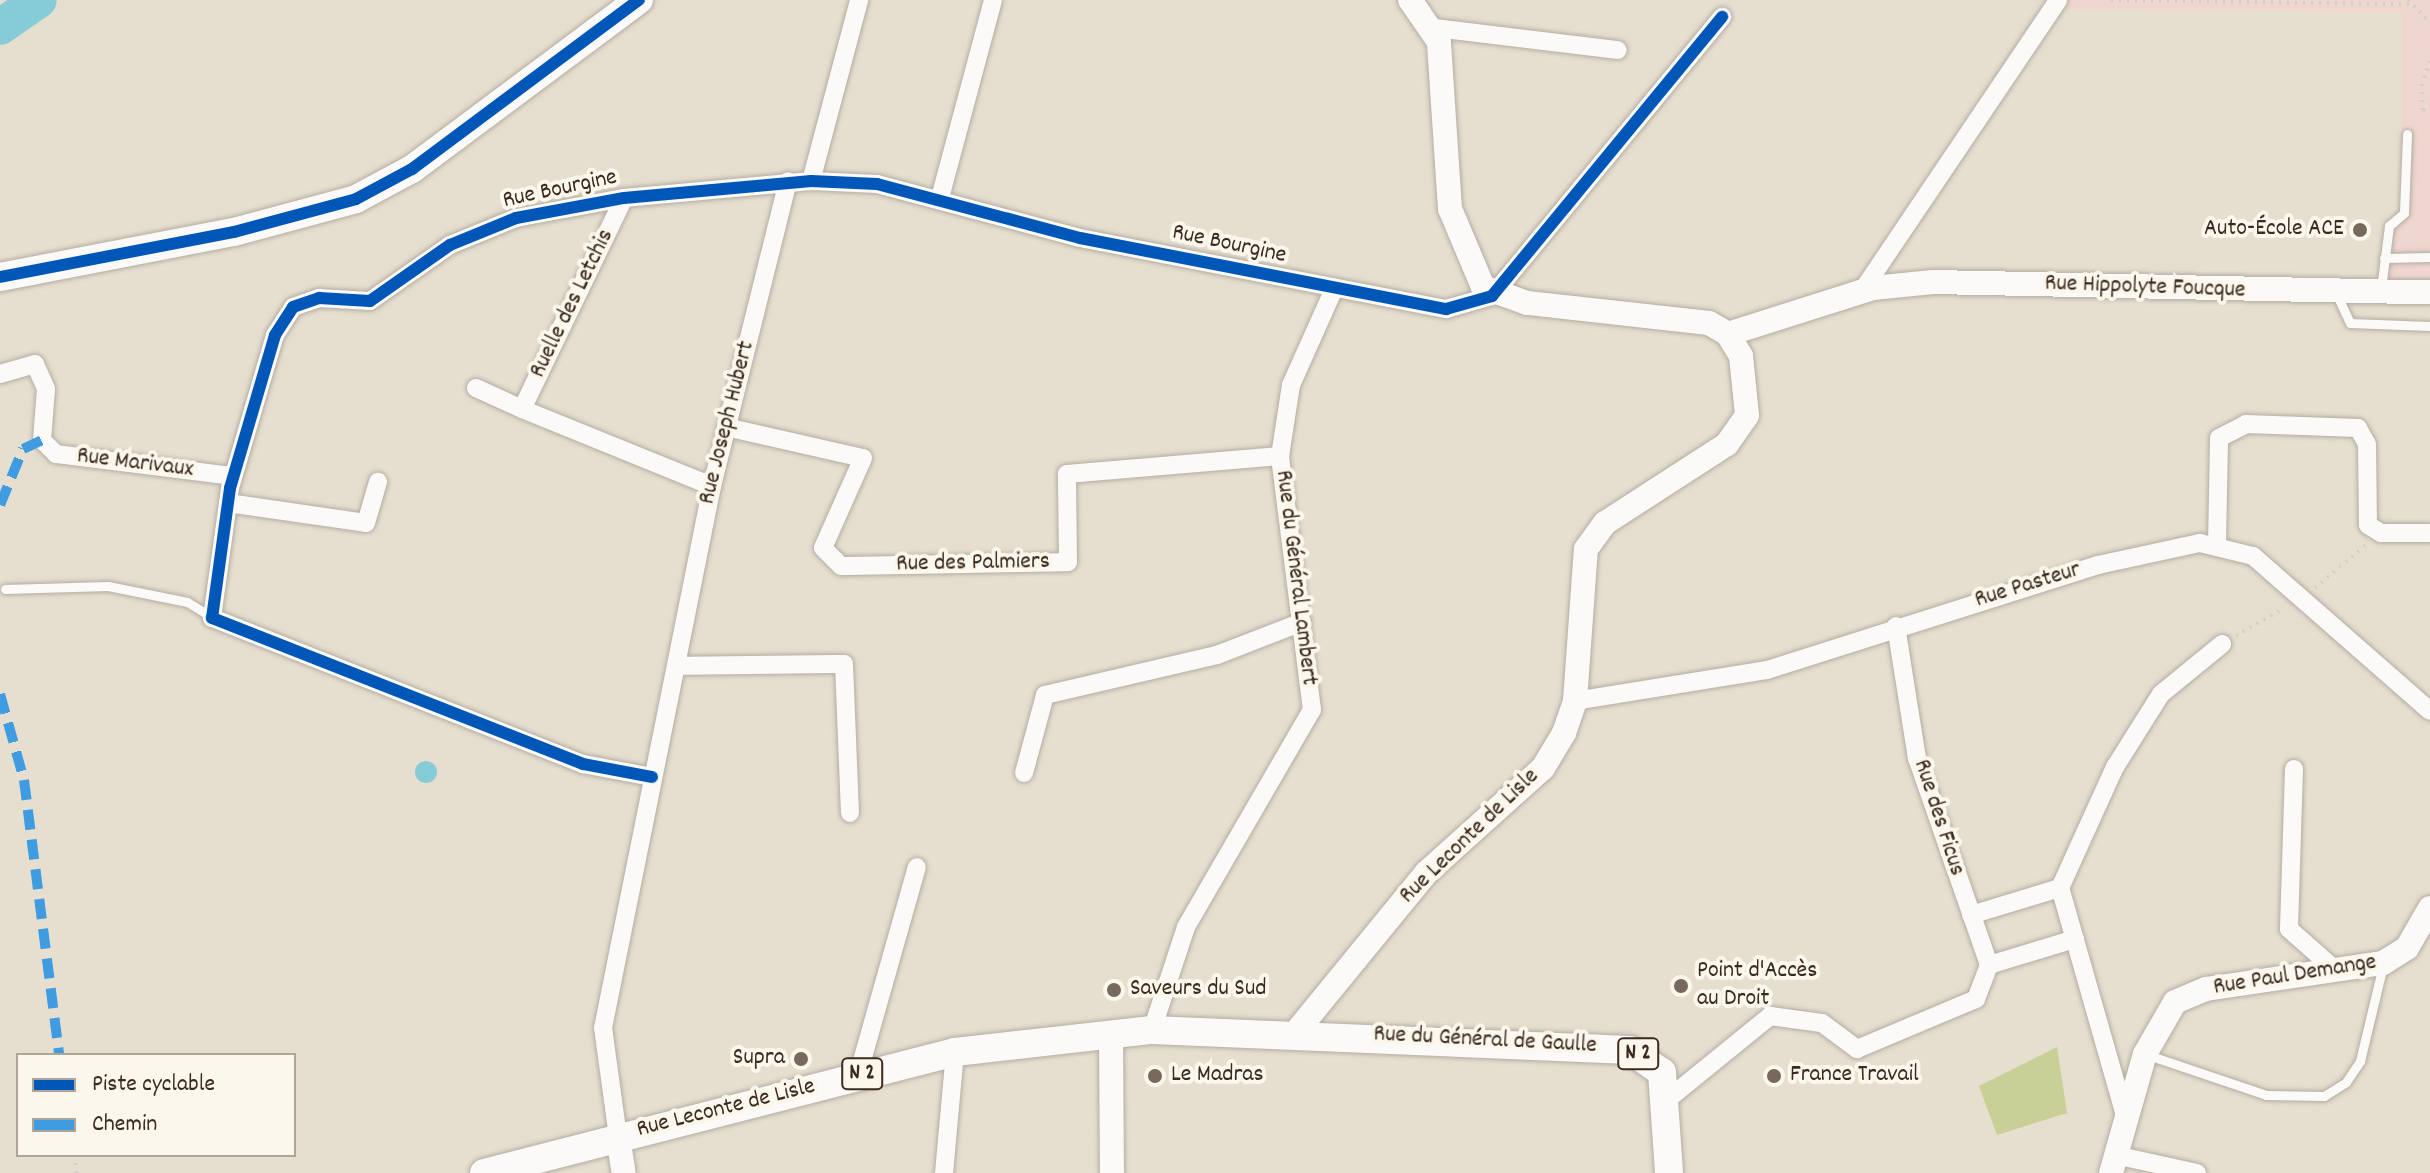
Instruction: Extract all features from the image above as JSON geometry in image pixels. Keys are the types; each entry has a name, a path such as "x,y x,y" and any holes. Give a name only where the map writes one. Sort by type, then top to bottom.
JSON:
{"main road":[{"path":"0,277 234,232 356,199 412,169 639,0"},
{"path":"1410,0 1435,28 1450,209 1467,258 1492,296 1689,317 1728,334"},
{"name":"Rue Hippolyte Foucque","path":"1728,334 1862,291 1933,282 2336,293 2430,292"},
{"name":"Rue Leconte de Lisle","path":"484,1173 955,1052 1152,1030 1296,1032 1426,873 1543,768 1575,701 1586,549 1605,523 1727,444 1747,415 1747,378 1728,334"},
{"name":"Rue Paul Demange","path":"2113,1164 2145,1054 2175,1002 2206,989 2383,963 2407,948 2430,908"},
{"name":"Rue du Général de Gaulle","path":"1296,1032 1617,1048 1662,1072 1668,1099 1669,1173"},
{"path":"1111,1034 1112,1173"},
{"path":"618,1137 624,1173"}],"street":[{"path":"811,181 859,0"},
{"path":"940,198 948,187 993,0"},
{"path":"1862,291 2058,0"},
{"path":"1492,296 1722,17"},
{"path":"1435,28 1618,50"},
{"name":"Rue Bourgine","path":"212,618 233,476 275,335 293,307 319,298 370,301 450,245 516,218 624,198 788,181 877,184 940,198 1080,238 1334,289 1446,309 1492,296"},
{"name":"Rue Joseph Hubert","path":"618,1137 603,1028 712,486 788,181"},
{"name":"Ruelle des Letchis","path":"522,409 624,198"},
{"name":"Rue du Général Lambert","path":"1152,1030 1186,927 1312,710 1280,456 1291,385 1334,289"},
{"name":"Rue Marivaux","path":"0,374 35,364 43,375 42,440 56,454 233,476"},
{"name":"Ruelle des Letchis","path":"476,388 712,486"},
{"path":"2217,545 2219,438 2246,424 2358,428 2367,444 2368,525 2381,533 2430,533"},
{"name":"Rue des Palmiers","path":"726,427 863,458 823,548 841,566 1068,562 1067,474 1280,456"},
{"path":"228,503 366,523 378,482"},
{"name":"Rue Pasteur","path":"1575,701 1767,670 1896,626 2161,548 2217,545 2253,556 2306,596 2430,711"},
{"path":"212,618 583,764 652,777"},
{"path":"1024,773 1045,695 1217,655 1302,622"},
{"name":"Rue des Ficus","path":"1896,626 1917,758 1989,965"},
{"path":"2126,1119 2060,888 2115,767 2161,694 2222,644"},
{"path":"676,666 844,664 850,813"},
{"path":"2294,769 2289,929 2334,969"},
{"path":"858,1075 917,867"},
{"path":"1971,915 2060,888"},
{"path":"1668,1099 1770,1016 1822,1023 1857,1049 1976,999 1989,965 2075,939"},
{"path":"944,1173 955,1052"},
{"path":"2113,1164 2197,1173"}],"lane":[{"path":"2381,292 2389,226 2404,213 2407,134"},
{"path":"2384,258 2430,257"},
{"path":"2336,293 2350,323 2430,326"},
{"path":"5,589 108,586 187,602 212,618"},
{"path":"2145,1054 2266,1095 2324,1096 2346,1082 2360,1061 2383,963"}],"path":[{"path":"2111,0 2409,2 2430,23"},
{"path":"2430,61 2422,84 2423,110 2430,114"}],"shaded area":[{"path":"2058,0 2430,0 2430,292 2381,292 2389,226 2402,217 2402,12 2052,9"}],"green space":[{"path":"2057,1047 2067,1113 1997,1135 1979,1086"}],"water":[{"path":"422,761 430,761 437,772 430,783 422,783 415,776 415,768"}],"waterway":[{"path":"0,27 39,0"}],"marked path":[{"path":"0,505 23,449 42,440"},
{"path":"0,694 24,780 59,1053"}],"cycle path":[{"path":"0,277 234,232 356,199 412,169 639,0"},
{"path":"652,777 583,764 212,618 230,488 275,335 293,307 319,298 370,301 450,245 516,218 624,198 811,181 877,184 1080,238 1446,309 1492,296 1722,17"}],"place":[{"name":"Auto-École ACE","path":"2360,230"},
{"name":"Point d'Accès au Droit","path":"1681,986"},
{"name":"Saveurs du Sud","path":"1114,990"},
{"name":"Supra","path":"801,1059"},
{"name":"Le Madras","path":"1155,1076"},
{"name":"France Travail","path":"1774,1076"}]}
